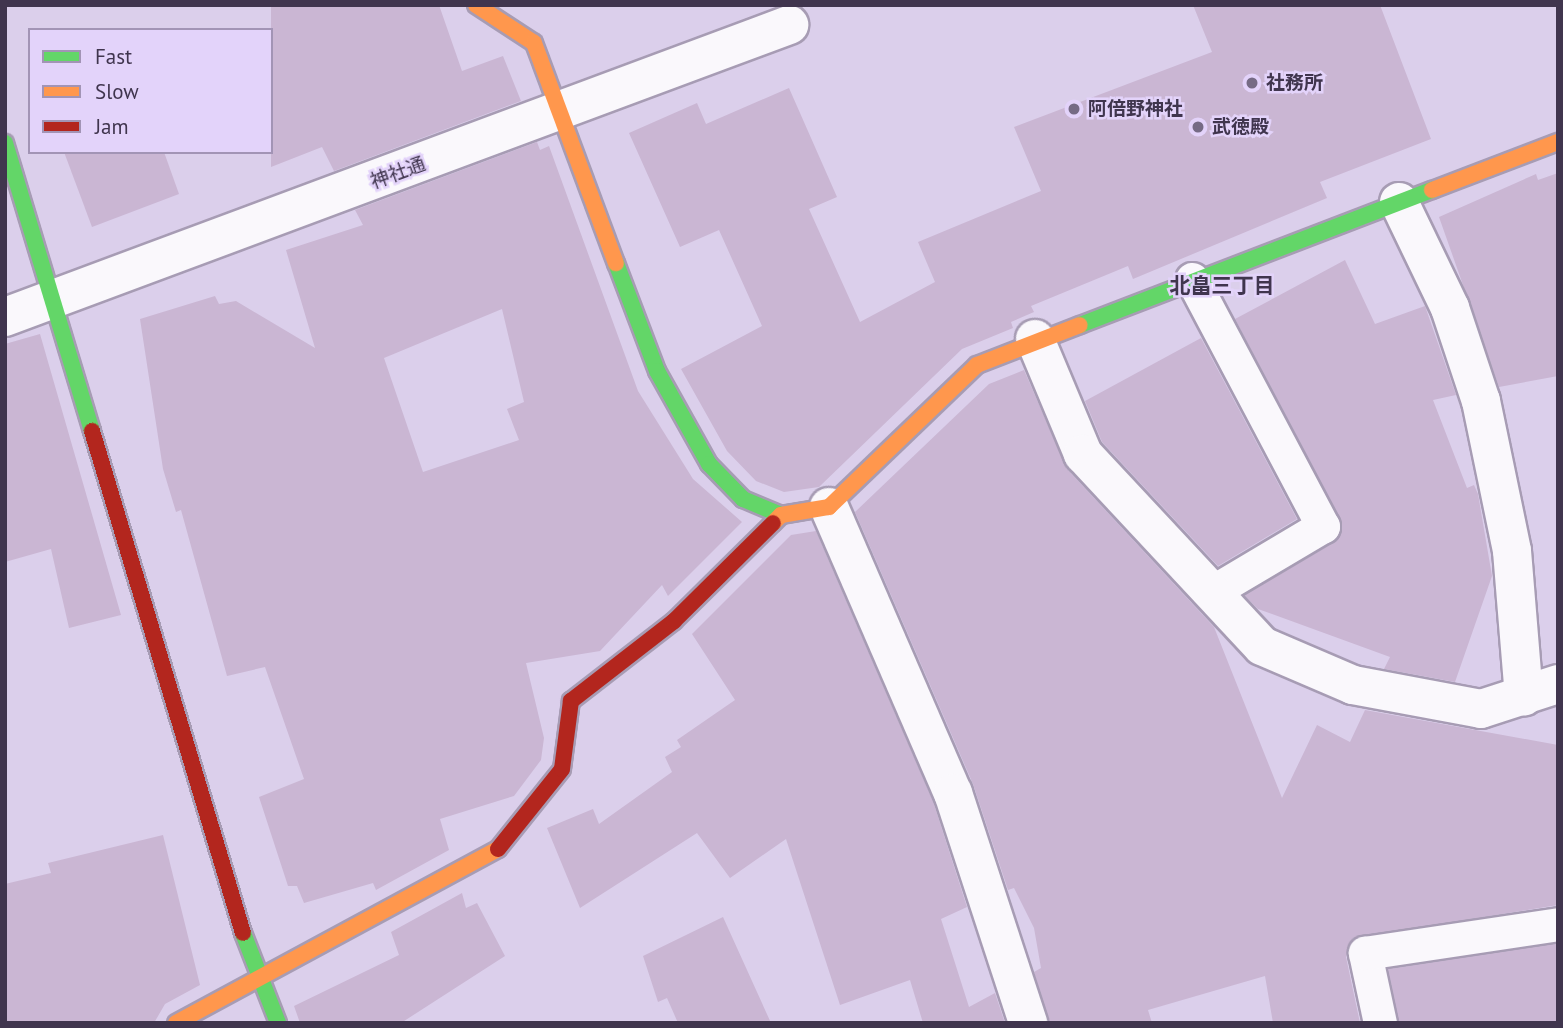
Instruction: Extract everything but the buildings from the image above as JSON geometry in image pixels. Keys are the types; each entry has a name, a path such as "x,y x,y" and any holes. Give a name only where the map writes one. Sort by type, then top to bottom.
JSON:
{"street":[{"path":"476,5 534,43 657,371 709,464 743,499 781,515 829,508 976,365 1035,339 1558,142"},
{"name":"神社通","path":"5,317 560,114 789,25"},
{"path":"5,143 55,299 258,982 278,1023"},
{"path":"1035,339 1083,454 1262,646 1353,685 1481,709 1541,690 1481,401 1450,308 1399,202"},
{"path":"829,508 953,793 1028,1023"},
{"path":"176,1023 258,982 505,845 562,769 571,701 674,621 781,515"}],"lane":[{"path":"1192,279 1323,526 1212,592"},
{"path":"1380,1023 1365,953 1558,924"}],"traffic: fast":[{"path":"5,143 92,431"},
{"path":"1080,325 1432,190"},
{"path":"616,263 657,371 709,464 743,499 781,515"},
{"path":"243,933 278,1023"}],"traffic: slow":[{"path":"476,5 534,43 616,263"},
{"path":"1432,190 1558,142"},
{"path":"773,523 781,515 829,507 977,365 1080,325"},
{"path":"176,1023 498,849"}],"traffic: jam":[{"path":"92,431 243,933"},
{"path":"498,849 562,769 571,701 674,621 773,523"}],"place":[{"name":"社務所","path":"1252,83"},
{"name":"阿倍野神社","path":"1074,109"},
{"name":"武徳殿","path":"1198,127"}],"district":[{"name":"北畠三丁目","path":"1222,286"}]}
